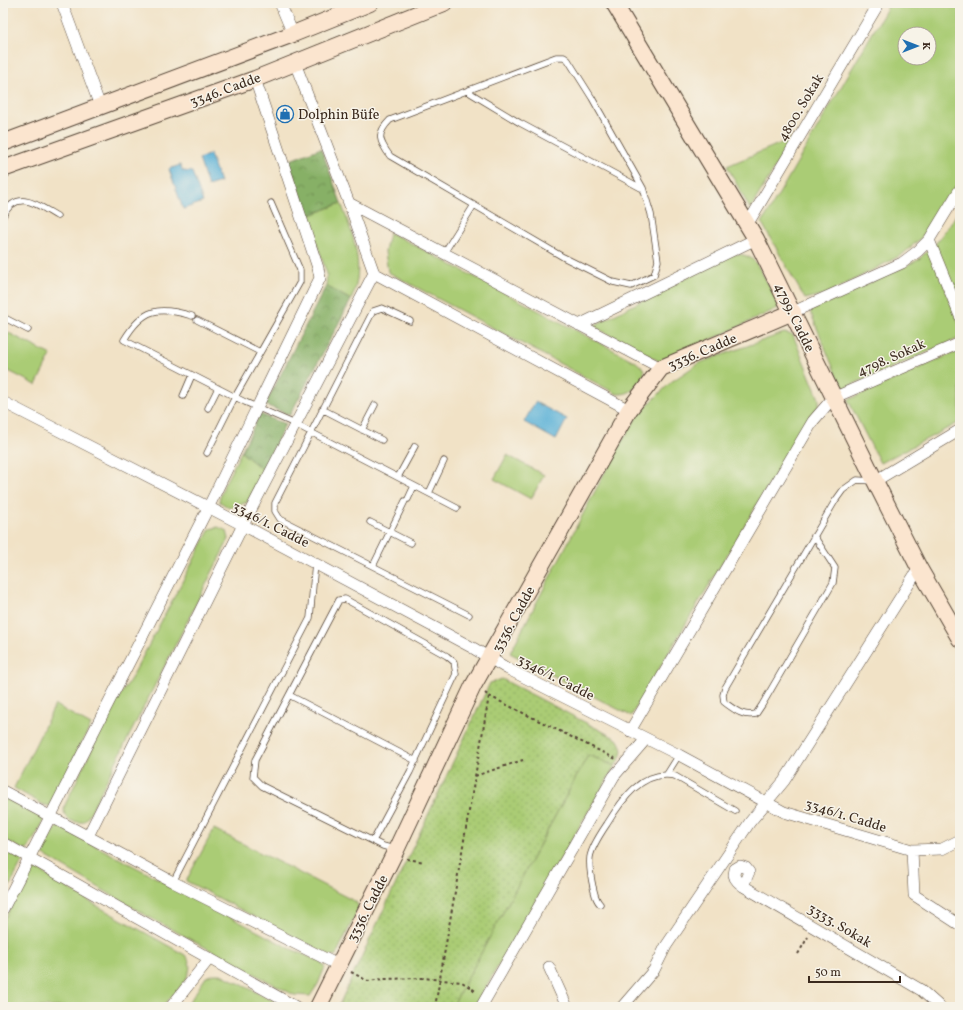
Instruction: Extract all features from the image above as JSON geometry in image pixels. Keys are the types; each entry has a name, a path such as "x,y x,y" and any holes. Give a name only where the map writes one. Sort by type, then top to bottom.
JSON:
{"street":[{"path":"62,3 100,106"},
{"path":"280,3 293,34"},
{"name":"3346. Cadde","path":"3,142 293,34 370,3"},
{"name":"3346. Cadde","path":"3,169 254,79 444,3"},
{"name":"4799. Cadde","path":"614,3 756,239 875,482 919,568 960,639"},
{"name":"4800. Sokak","path":"747,225 879,3"},
{"path":"295,63 349,203 374,273 629,410"},
{"path":"3,909 208,508 256,406 320,278 318,268 254,79"},
{"path":"793,312 902,263 918,251 929,240 960,189"},
{"path":"349,203 661,368"},
{"path":"579,325 756,239"},
{"path":"929,240 960,316"},
{"path":"88,836 243,525 374,273"},
{"name":"3336. Cadde","path":"318,1007 396,850 474,686 629,410 661,368 793,312"},
{"name":"4798. Sokak","path":"834,398 960,343"},
{"path":"630,731 813,421 834,398"},
{"name":"3346/1. Cadde","path":"3,402 243,525 491,658 508,669 679,755 784,812 912,850"},
{"path":"875,482 960,430"},
{"path":"622,1007 654,970 666,946 746,829 784,781 919,568"},
{"path":"484,1003 614,776 646,739"},
{"path":"3,791 173,882 338,965"},
{"path":"960,840 942,848 912,850 914,895 960,925"},
{"path":"3,843 296,1007"},
{"name":"3333. Sokak","path":"743,886 921,990 940,1007"},
{"path":"171,1007 209,959"},
{"path":"549,966 567,1007"}],"lane":[{"path":"564,56 592,98 643,188 651,214 658,261 654,275 631,286 613,282 563,256 390,156 382,145 380,135 382,128 390,120 556,57 564,56"},
{"path":"467,91 520,123 643,188"},
{"path":"3,216 11,205 26,200 57,216"},
{"path":"207,453 235,396 301,278 299,266 271,203"},
{"path":"444,253 474,205"},
{"path":"410,321 382,308 373,310 310,432 276,503 277,515 280,519 469,615"},
{"path":"260,352 195,318 167,310 152,313 134,323 124,340 218,388 295,424 457,508"},
{"path":"3,317 28,330"},
{"path":"183,396 192,375"},
{"path":"208,408 218,388"},
{"path":"362,430 375,405"},
{"path":"322,409 382,440"},
{"path":"398,477 415,446"},
{"path":"429,493 444,461"},
{"path":"814,536 836,568 833,583 756,714 750,715 739,713 724,702 723,695 725,688 814,536 842,490 857,480 875,482"},
{"path":"373,566 414,486"},
{"path":"370,522 411,543"},
{"path":"173,882 310,618 314,563"},
{"path":"373,841 416,761 456,674 454,662 447,656 345,599 339,600 255,760 253,777 262,786 373,841 396,850"},
{"path":"289,695 416,761"},
{"path":"668,774 679,755"},
{"path":"600,904 596,900 591,875 590,856 599,836 622,800 629,793 655,776 668,774 735,811"}],"path":[{"path":"474,686 489,696 624,763"},
{"path":"435,1007 489,696"},
{"path":"475,776 523,760"},
{"path":"798,954 814,927"},
{"path":"338,965 368,981 395,978 439,979 462,982 484,1003"}],"green space":[{"path":"890,3 960,3 960,179 946,205 922,237 903,254 827,294 805,299 762,223"},
{"path":"793,138 750,209 727,166"},
{"path":"321,148 341,203 308,216 288,161"},
{"path":"341,203 350,227 358,263 355,288 351,300 326,286 327,274 308,216"},
{"path":"960,210 960,310 934,246"},
{"path":"389,233 636,362 643,368 645,377 630,392 617,394 388,272 385,252"},
{"path":"930,248 960,326 960,338 842,389 810,311 918,260"},
{"path":"732,254 739,254 751,258 756,263 779,302 778,308 666,361 659,361 593,326"},
{"path":"326,286 351,300 290,415 265,405"},
{"path":"3,330 51,355 36,385 3,368"},
{"path":"784,333 793,335 819,399 819,406 808,419 631,716 510,653 614,455 638,415 671,382 699,363"},
{"path":"960,350 960,422 880,463 848,400"},
{"path":"260,414 285,424 263,470 241,452"},
{"path":"241,452 263,470 248,502 229,508 219,501 224,485"},
{"path":"507,455 544,475 531,499 494,479"},
{"path":"218,527 227,531 229,539 87,819 83,822 75,822 68,819 64,813 65,805 110,711 132,677 210,529"},
{"path":"502,679 617,739 622,750 619,759 615,766 588,755 452,1007 338,1007 490,683"},
{"path":"55,705 91,725 50,806 44,805 14,788"},
{"path":"588,755 615,766 474,1007 452,1007"},
{"path":"3,797 36,813 43,819 43,823 28,849 22,849 3,839"},
{"path":"58,826 291,949 321,962 325,967 318,984 310,996 294,995 149,917 42,854 42,847"},
{"path":"214,829 356,902 359,908 336,955 330,956 186,881"},
{"path":"3,849 23,860 3,899"},
{"path":"30,870 39,870 92,903 185,955 189,962 190,968 184,982 162,1007 3,1007 3,922"},
{"path":"213,974 221,974 285,1007 186,1007 206,977"}],"water":[{"path":"210,154 220,182 208,186 199,159"},
{"path":"180,165 183,171 192,172 203,202 183,209 169,169"},
{"path":"535,402 567,419 556,440 524,422"}],"place":[{"name":"Dolphin Büfe","path":"285,114"}]}
